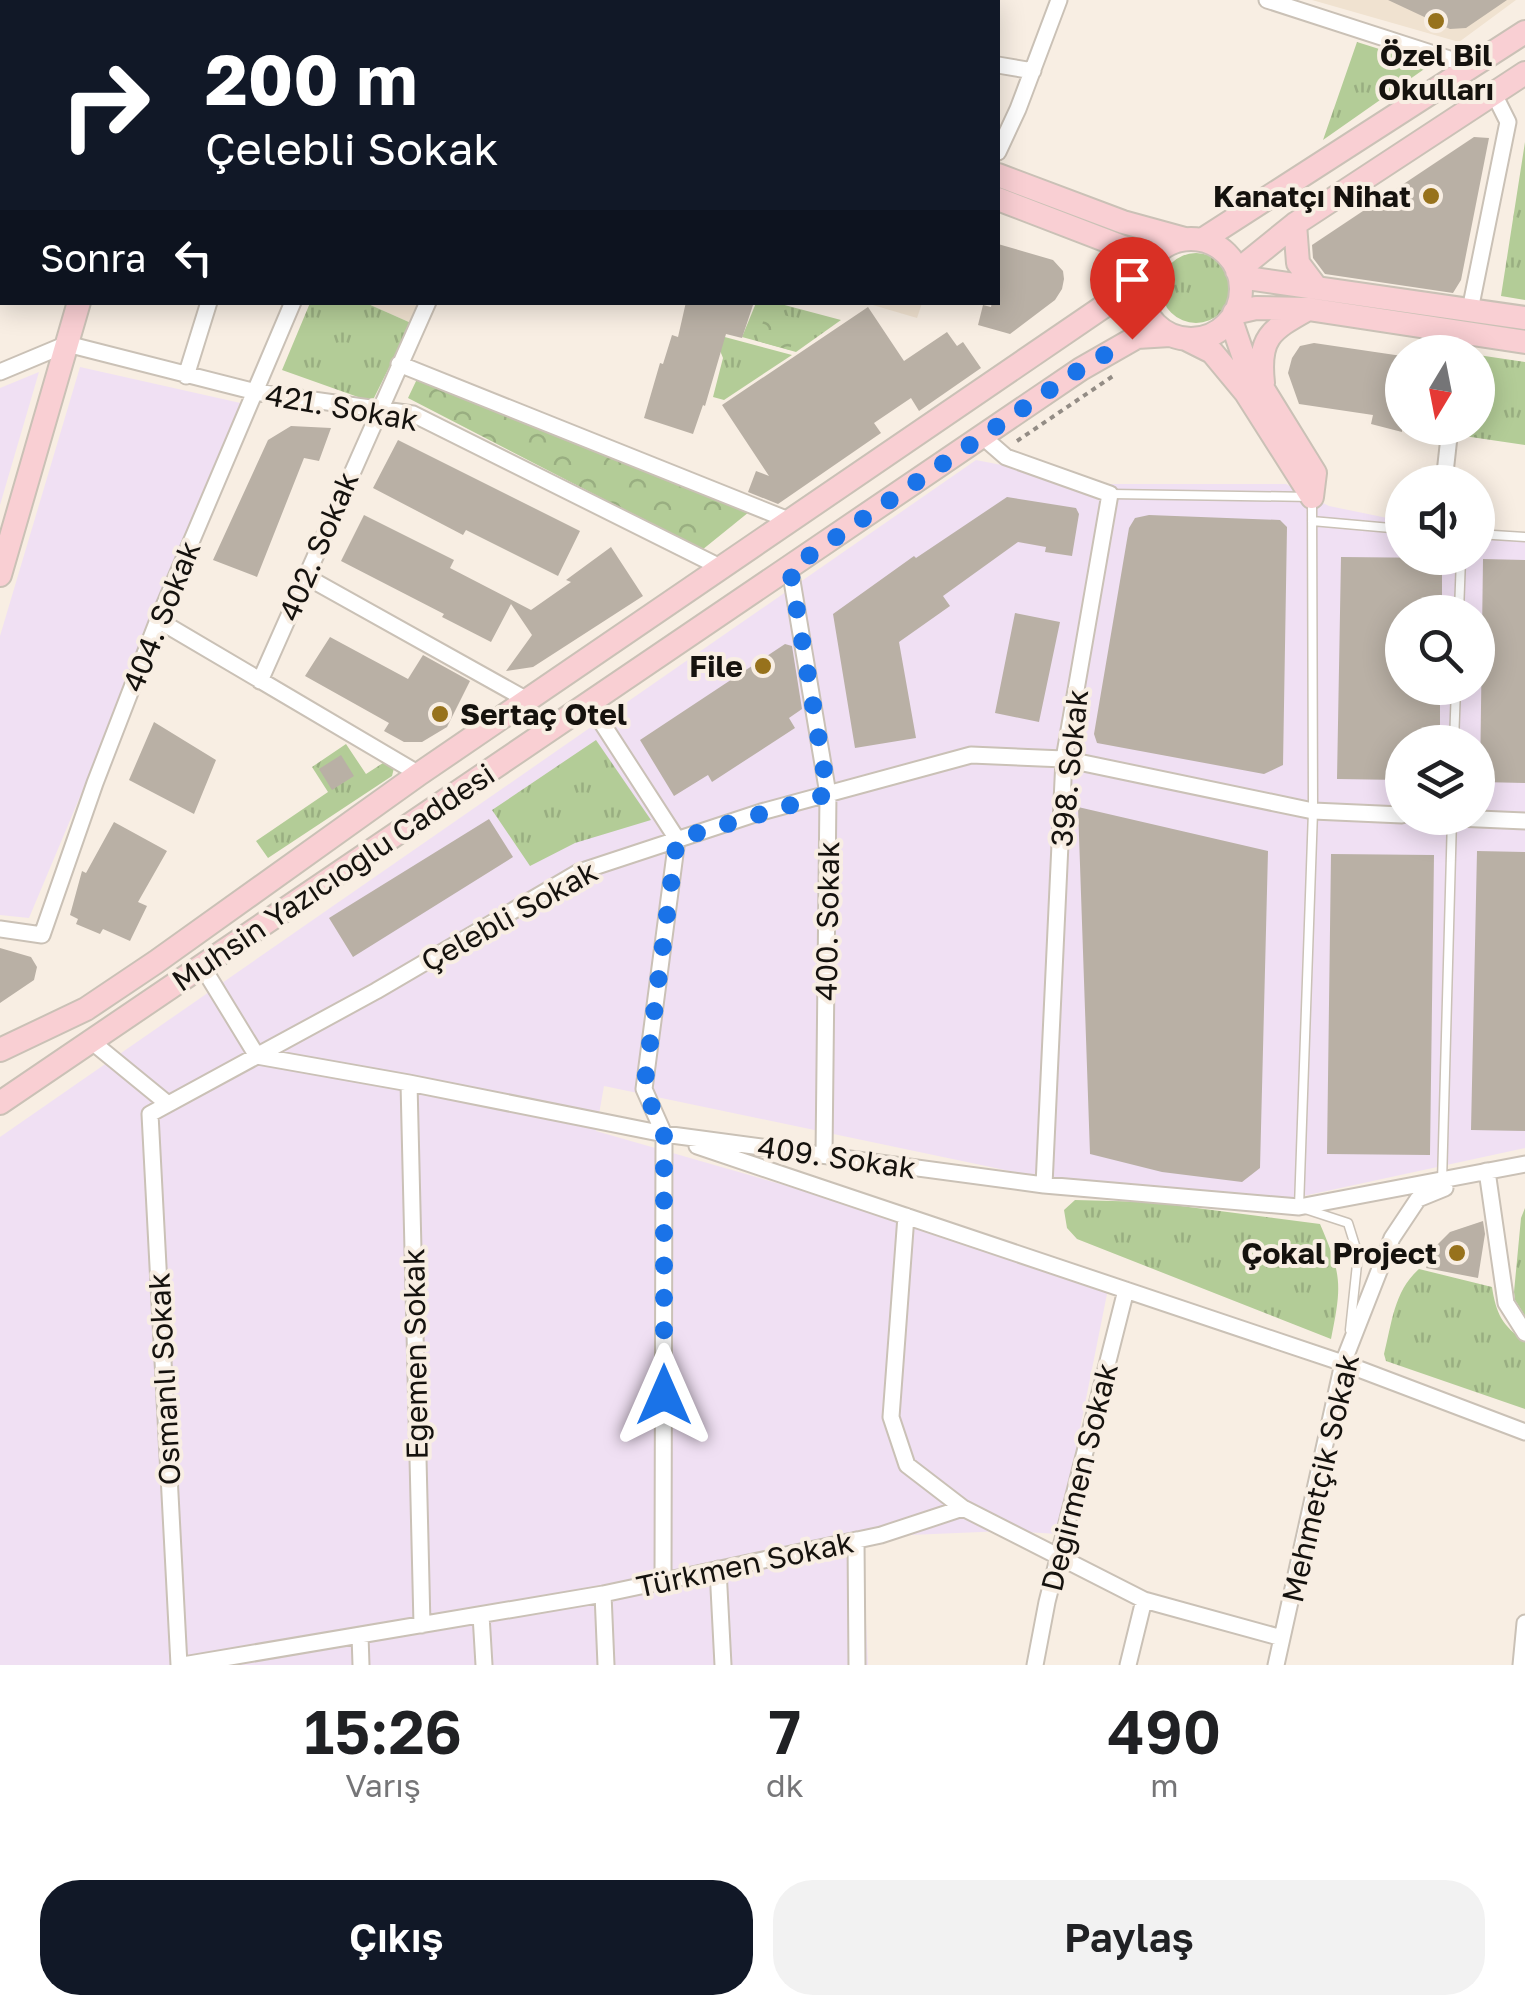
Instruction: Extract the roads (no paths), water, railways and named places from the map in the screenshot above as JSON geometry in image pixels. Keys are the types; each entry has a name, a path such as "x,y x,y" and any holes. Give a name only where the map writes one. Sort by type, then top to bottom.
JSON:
{"main road":[{"path":"1312,497 1246,393 1212,352 1157,326 1141,298 1142,279 1156,253 1169,244 1193,239 1525,32"},
{"path":"1238,274 1295,224 1525,73"},
{"path":"1000,176 1123,222 1218,246 1230,258 1241,289 1232,317 1218,332 1202,338 1178,337"},
{"path":"1000,200 1123,247 1142,279"},
{"path":"1295,224 1298,264 1312,298"},
{"path":"1085,231 1116,248 1125,261 1122,289 1107,305"},
{"path":"1238,274 1312,298 1525,342"},
{"name":"Muhsin Yazıcıoğlu Caddesi","path":"0,1050 86,1009 419,774 1142,279"},
{"path":"1232,317 1256,308 1312,298"},
{"path":"1264,386 1260,355 1270,335 1312,298"},
{"path":"0,574 78,305"},
{"path":"1232,317 1244,358 1315,474 1312,497"},
{"path":"1462,332 1525,318"},
{"name":"Muhsin Yazıcıoğlu Caddesi","path":"0,1103 790,569 992,445 1116,346 1137,337 1178,337"}],"street":[{"path":"1000,147 1059,0"},
{"path":"1267,0 1474,67"},
{"path":"1000,65 1033,71"},
{"path":"1462,332 1508,122 1494,94"},
{"path":"1508,122 1525,125"},
{"path":"186,376 208,305"},
{"name":"404. Sokak","path":"0,929 42,935 94,783 158,620 292,305"},
{"name":"402. Sokak","path":"260,681 427,305"},
{"path":"0,372 67,344"},
{"name":"421. Sokak","path":"67,344 256,392 414,414 722,568"},
{"name":"421. Sokak","path":"399,364 791,521"},
{"path":"992,445 1110,494"},
{"name":"398. Sokak","path":"1044,1185 1064,758 1110,494"},
{"name":"400. Sokak","path":"790,569 828,794 824,1156"},
{"path":"305,576 527,700"},
{"path":"158,620 419,774"},
{"path":"589,703 677,839 644,1089 664,1134 663,1582"},
{"name":"Çelebli Sokak","path":"168,1104 579,872 828,794 972,755 1064,758 1314,811 1385,814"},
{"path":"1495,820 1525,821"},
{"path":"202,966 257,1056"},
{"path":"92,1041 168,1104"},
{"name":"409. Sokak","path":"257,1056 409,1082 664,1134 1044,1185 1299,1207 1525,1164"},
{"name":"Egemen Sokak","path":"409,1082 422,1626"},
{"name":"Osmanlı Sokak","path":"168,1104 150,1114 181,1665"},
{"path":"664,1134 1343,1363 1525,1432"},
{"path":"1487,1171 1506,1303 1525,1332"},
{"name":"Mehmetçik Sokak","path":"1276,1665 1343,1363 1392,1238 1418,1198 1487,1171"},
{"path":"906,1216 891,1417 907,1466 964,1508 1144,1600 1282,1638"},
{"name":"Değirmen Sokak","path":"1035,1665 1058,1557 1126,1290"},
{"name":"Türkmen Sokak","path":"181,1665 604,1594 856,1540 964,1508"},
{"path":"856,1540 857,1665"},
{"path":"718,1570 723,1665"},
{"path":"604,1594 606,1665"},
{"path":"1128,1665 1144,1600"},
{"path":"482,1616 484,1665"},
{"path":"1520,1665 1525,1623"},
{"path":"360,1636 361,1665"}],"lane":[{"path":"1110,494 1312,497 1314,811 1299,1207 1348,1223 1358,1254 1355,1306 1343,1363"},
{"path":"1312,522 1385,528"},
{"path":"1495,535 1525,537"},
{"path":"1442,1182 1453,835"}],"place":[{"name":"Özel Bil Okulları","path":"1436,21"},
{"name":"Kanatçı Nihat","path":"1431,196"},
{"name":"File","path":"763,666"},
{"name":"Sertaç Otel","path":"440,714"},
{"name":"Çokal Project","path":"1457,1253"}]}
